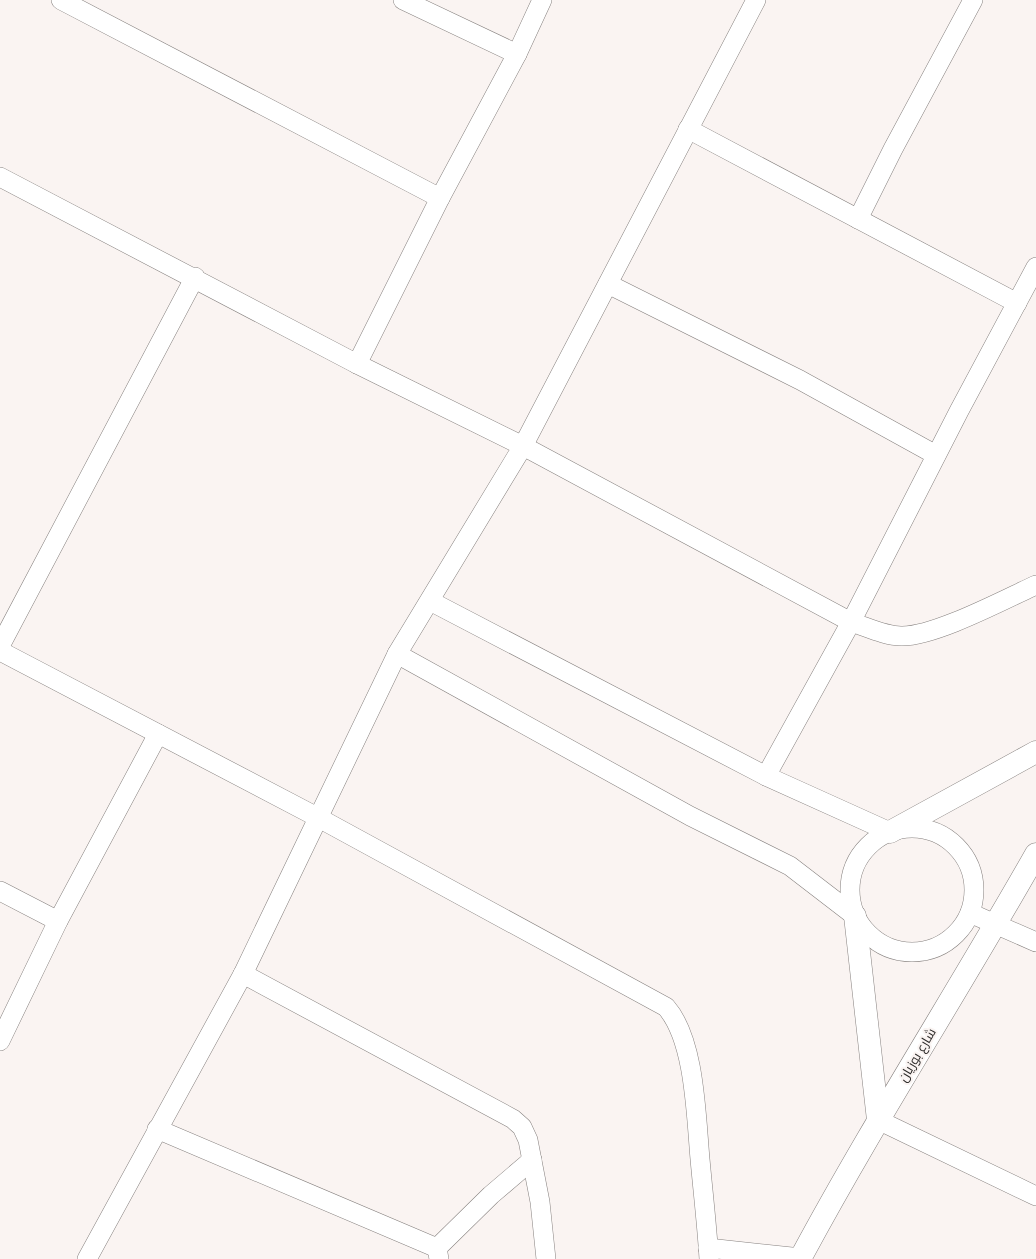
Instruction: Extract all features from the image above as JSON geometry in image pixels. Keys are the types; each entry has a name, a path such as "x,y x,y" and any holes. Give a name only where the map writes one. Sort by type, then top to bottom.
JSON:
{"street":[{"path":"61,0 440,198"},
{"path":"403,0 518,54"},
{"path":"357,364 440,198 518,54 542,0"},
{"path":"87,1259 157,1128 243,974 317,817 397,654 523,446 756,0"},
{"path":"858,219 893,149 973,0"},
{"path":"688,129 1017,303"},
{"path":"0,177 195,277 357,364 523,446 851,622 886,633 902,636 925,632 951,623 1036,585"},
{"path":"766,776 851,622 936,455 1036,267"},
{"path":"0,646 195,277"},
{"path":"608,284 800,380 936,455"},
{"path":"397,654 690,816 790,866 855,916 867,933 884,946 904,952 910,952 924,951 944,944 959,930 970,913 974,892 971,872 962,854 948,840 930,831 910,828 890,832 766,776 430,601"},
{"path":"0,651 317,817 666,1007 678,1025 685,1046 693,1086 709,1253 800,1259"},
{"path":"0,1041 58,922 158,734"},
{"path":"1036,752 872,842 859,857 851,876 850,896 855,916 878,1120 1036,1196"},
{"name":"شارع بوزيان","path":"800,1259 878,1120 996,925 1036,854"},
{"path":"0,891 58,922"},
{"path":"970,913 1036,942"},
{"path":"243,974 513,1119 522,1127 528,1140 540,1202 546,1259"},
{"path":"157,1128 438,1253 491,1195 532,1160"}]}
